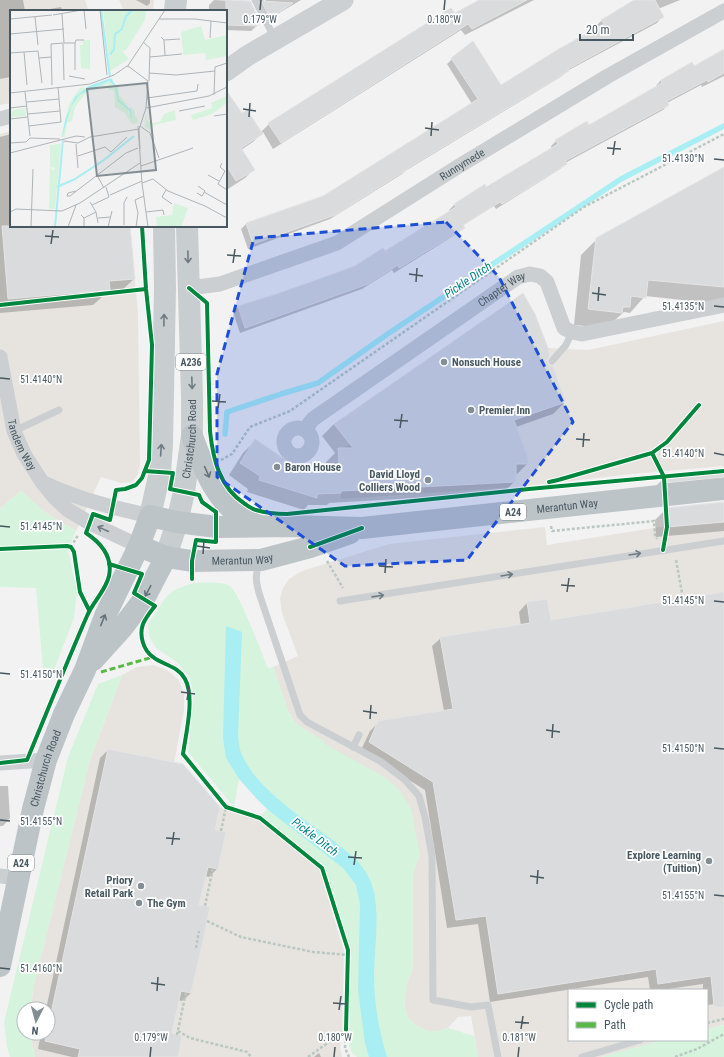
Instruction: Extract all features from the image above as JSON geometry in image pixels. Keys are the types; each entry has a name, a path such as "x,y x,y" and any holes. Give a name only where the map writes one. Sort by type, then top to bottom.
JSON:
{"highway":[{"path":"192,436 214,488 220,497 247,521 264,528"},
{"name":"Merantun Way","path":"177,522 217,527 264,528 290,526 362,528 724,489"},
{"name":"A24","path":"150,516 177,522"},
{"name":"Christchurch Road","path":"0,966 9,877 33,809 46,760 64,714 85,670 105,616 139,546 150,516"},
{"path":"261,560 273,537 280,530 290,526"},
{"name":"Merantun Way","path":"139,546 166,557 192,561 261,560 310,547 362,528"},
{"name":"Christchurch Road","path":"85,670 122,628 144,599 166,557"}],"main road":[{"path":"175,10 176,0"},
{"name":"Christchurch Road","path":"150,516 160,472 162,445 165,288 164,227"},
{"name":"Christchurch Road","path":"166,557 177,522 185,485 192,436 187,227"}],"street":[{"path":"227,70 247,56 343,0"},
{"name":"Runnymede","path":"189,288 220,284 337,243 473,158 720,8"},
{"path":"227,60 247,56"},
{"path":"0,119 10,116"},
{"name":"Chapter Way","path":"306,429 313,419 518,277 530,274 540,276 547,282 564,328 572,332"},
{"path":"572,332 582,334 724,305"},
{"name":"Tandem Way","path":"0,357 2,379 14,431 24,454 42,482 55,498 68,510 90,523 139,546"},
{"name":"Tandem Way","path":"42,482 74,496 150,516"},
{"path":"0,762 46,760"}],"lane":[{"path":"254,0 276,39"},
{"path":"552,361 566,345 572,332"},
{"path":"14,431 59,410"},
{"path":"340,602 724,541"},
{"path":"261,560 257,570 256,582 300,715 307,722 380,761 405,780 419,796 425,817 432,856 433,1000 470,1007 488,1005 498,1057"},
{"path":"353,747 359,735"},
{"path":"582,1057 637,1041"}],"path":[{"path":"549,508 552,531 654,521 655,535 663,550"},
{"path":"74,552 69,546 81,531"},
{"path":"326,559 339,582"},
{"path":"221,801 226,807 233,809"},
{"path":"221,831 226,807"},
{"path":"205,906 213,868"},
{"path":"207,921 241,937 313,952 348,953 348,963"},
{"path":"196,948 199,931"},
{"path":"186,992 177,1033 190,1038 247,1052 251,1057"},
{"path":"708,1023 724,1019"},
{"path":"346,1022 345,1048 349,1057"},
{"path":"308,1057 346,1030"},
{"path":"675,1057 697,1049 724,1034"}],"highlighted area":[{"path":"446,222 499,277 573,422 467,560 345,566 217,477 217,374 254,238"}],"shaded area":[{"path":"0,0 85,0 89,10 10,10 10,103 0,105"},
{"path":"119,0 154,0 153,10 124,10"},
{"path":"10,131 10,227 130,227 138,313 140,466 137,476 132,482 121,483 101,477 76,531 46,513 21,491 0,509 0,134"},
{"path":"535,314 548,348 588,350 724,321 724,466 632,474 527,486 341,499 338,448 344,448"},
{"path":"724,522 724,1025 708,1029 708,989 568,989 568,1041 660,1041 601,1057 478,1057 471,1016 458,1017 448,1028 439,1031 428,1031 415,1025 407,1016 404,1005 406,987 413,967 413,873 420,854 323,743 323,741 296,724 289,713 273,667 298,656 282,613 280,598 283,588 289,579 302,571 389,544 545,527 547,545 660,527"},
{"name":"Priory Retail Park","path":"153,665 167,670 179,680 184,695 184,710 174,763 183,764 220,807 233,813 258,819 319,869 344,951 342,1031 340,1048 342,1057 35,1057 32,1041 56,1041 56,1001 32,1001 33,989 90,760 122,675 137,667"}],"green space":[{"path":"21,491 46,513 76,531 68,550 77,592 74,618 54,670 43,668 36,588 0,587 0,509"},
{"path":"193,583 217,583 230,586 240,601 268,668 273,667 289,713 296,724 324,741 323,743 386,778 400,791 411,809 420,854 413,873 413,967 406,987 404,1005 407,1016 415,1025 428,1031 439,1031 448,1028 474,1036 478,1057 357,1057 353,1054 349,1046 351,950 324,866 261,815 278,799 255,776 245,762 239,748 238,735 226,758 239,779 234,807 188,752 194,694 189,677 177,662 156,648 149,636 148,624 166,597 174,590"},
{"path":"122,675 90,760 33,989 32,1001 16,1001 16,1041 32,1041 35,1057 10,1057 7,1047 4,1022 68,757 98,684"},
{"path":"724,1025 724,1057 601,1057 660,1041 708,1041 708,1029"}],"water":[{"path":"226,626 242,632 238,735 240,750 247,764 256,777 281,801 335,842 357,861 364,869 372,885 376,910 374,976 375,996 379,1027 387,1057 369,1057 365,1043 358,990 360,904 356,885 343,868 268,810 239,779 226,758 223,737"}],"building":[{"path":"226,0 250,1 261,23 257,26 227,25"},
{"path":"479,0 527,0 472,29 468,24 281,143 268,123 451,8 455,13"},
{"path":"634,0 655,0 664,17 568,69 569,71 408,168 335,215 253,244 246,223 323,196 478,99 451,58 473,41 501,85 557,50 604,24 601,20"},
{"path":"261,1 293,3 270,18"},
{"path":"724,49 724,73 708,82 707,80 667,101 669,105 565,161 567,164 502,204 500,202 463,225 465,228 399,268 398,265 368,284 245,328 238,306 274,295 355,266 383,248 385,251 456,207 454,204 485,184 486,187 558,144 555,140 587,121 589,125 662,83 661,80 692,62 694,66"},
{"path":"227,91 242,113 247,110 263,134 241,148 255,170 236,181 227,167"},
{"path":"724,167 724,287 648,280 646,298 631,296 630,307 623,307 622,313 588,309 596,238"},
{"path":"2,226 130,227 135,279 109,281 110,290 8,299"},
{"name":"Premier Inn","path":"523,293 535,314 550,356 547,363 553,366 566,402 514,420 529,464 516,464 516,482 341,491 341,493 317,494 317,498 259,480 260,476 240,463 255,439 287,461 314,470 315,465 339,464 338,448 353,448 334,424"},
{"path":"724,471 724,477 664,483 664,477"},
{"path":"724,502 724,522 667,527 666,508"},
{"path":"724,592 724,1007 714,1007 711,976 658,984 656,969 498,994 486,916 456,920 433,782 369,742 378,721 453,709 440,637 530,623 527,602 547,599 551,620"},
{"name":"Priory Retail Park","path":"108,749 183,764 220,807 215,830 226,832 218,869 208,867 199,905 210,907 191,993 181,991 172,1033 182,1036 178,1057 78,1057 80,1049 45,1041 56,1041 56,1001 54,1001"}],"waterway":[{"name":"Pickle Ditch","path":"225,434 227,412 318,383 389,333 621,179 724,126"}],"marked path":[{"path":"101,672 153,657"}],"cycle path":[{"path":"0,763 27,760 87,616 109,576 110,569 105,551 86,533 93,514 110,520 116,490 125,489 136,485 142,478 149,460 152,345 146,289 142,227"},
{"path":"189,288 207,303 210,431 213,452 223,481 236,497 247,506 255,510 287,514 724,471"},
{"path":"0,305 146,289"},
{"path":"549,482 652,453 667,442 699,405"},
{"path":"652,453 664,477 667,527 663,550"},
{"path":"145,471 173,473 170,489 199,495 202,502 216,512 216,542 196,540 192,561 192,579"},
{"path":"310,547 362,528"},
{"path":"0,549 71,547 74,552 80,592 89,610"},
{"path":"109,564 142,574 134,593 155,606 143,624 141,633 144,646 153,657 174,668 185,679 188,687 190,705 183,754 226,807 260,818 322,868 348,950 346,1030"}],"place":[{"name":"Nonsuch House","path":"444,362"},
{"name":"Premier Inn","path":"471,410"},
{"name":"Baron House","path":"277,467"},
{"name":"David Lloyd Colliers Wood","path":"428,480"},
{"name":"Explore Learning (Tuition)","path":"709,861"},
{"name":"Priory Retail Park","path":"141,886"},
{"name":"The Gym","path":"139,903"}]}
